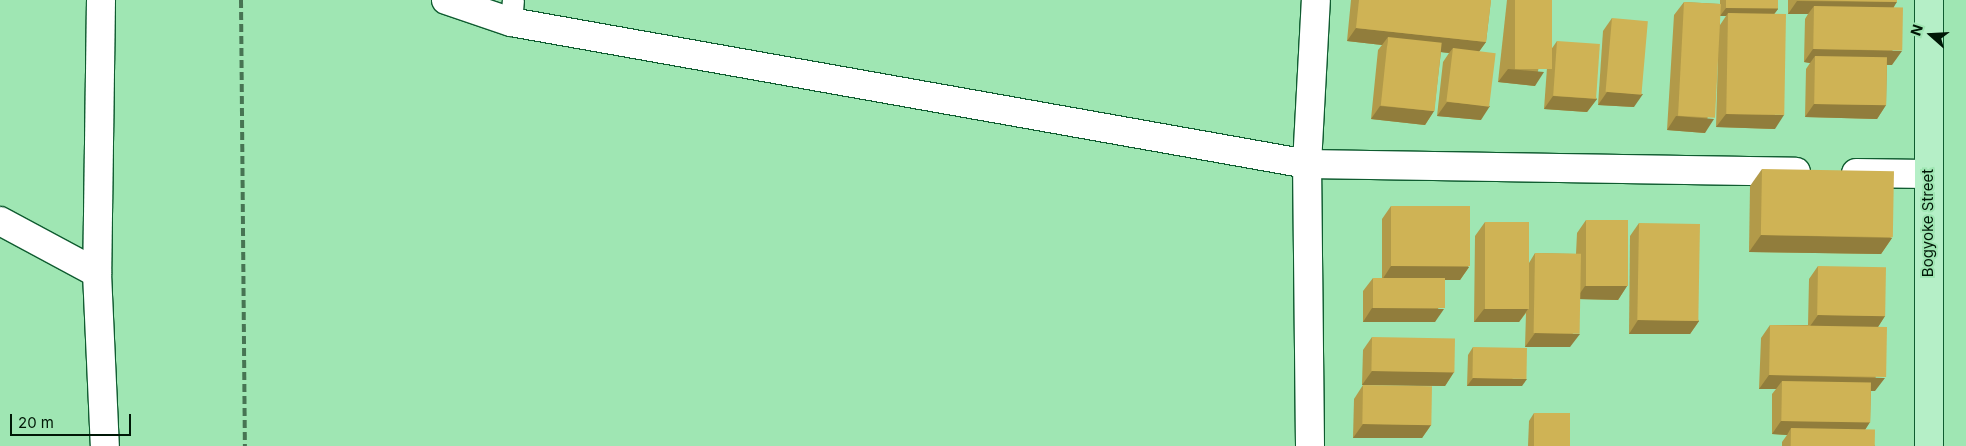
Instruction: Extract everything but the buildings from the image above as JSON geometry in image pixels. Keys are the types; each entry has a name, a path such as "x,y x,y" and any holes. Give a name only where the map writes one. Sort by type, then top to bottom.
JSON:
{"main road":[{"name":"Bogyoke Street","path":"1929,0 1927,174 1929,446"}],"street":[{"path":"101,0 97,273 105,446"},
{"path":"446,0 512,11 1307,164 1927,174"},
{"path":"1310,446 1307,164 1316,0"},
{"path":"0,221 97,273"}],"railway":[{"path":"241,0 245,446"}]}
